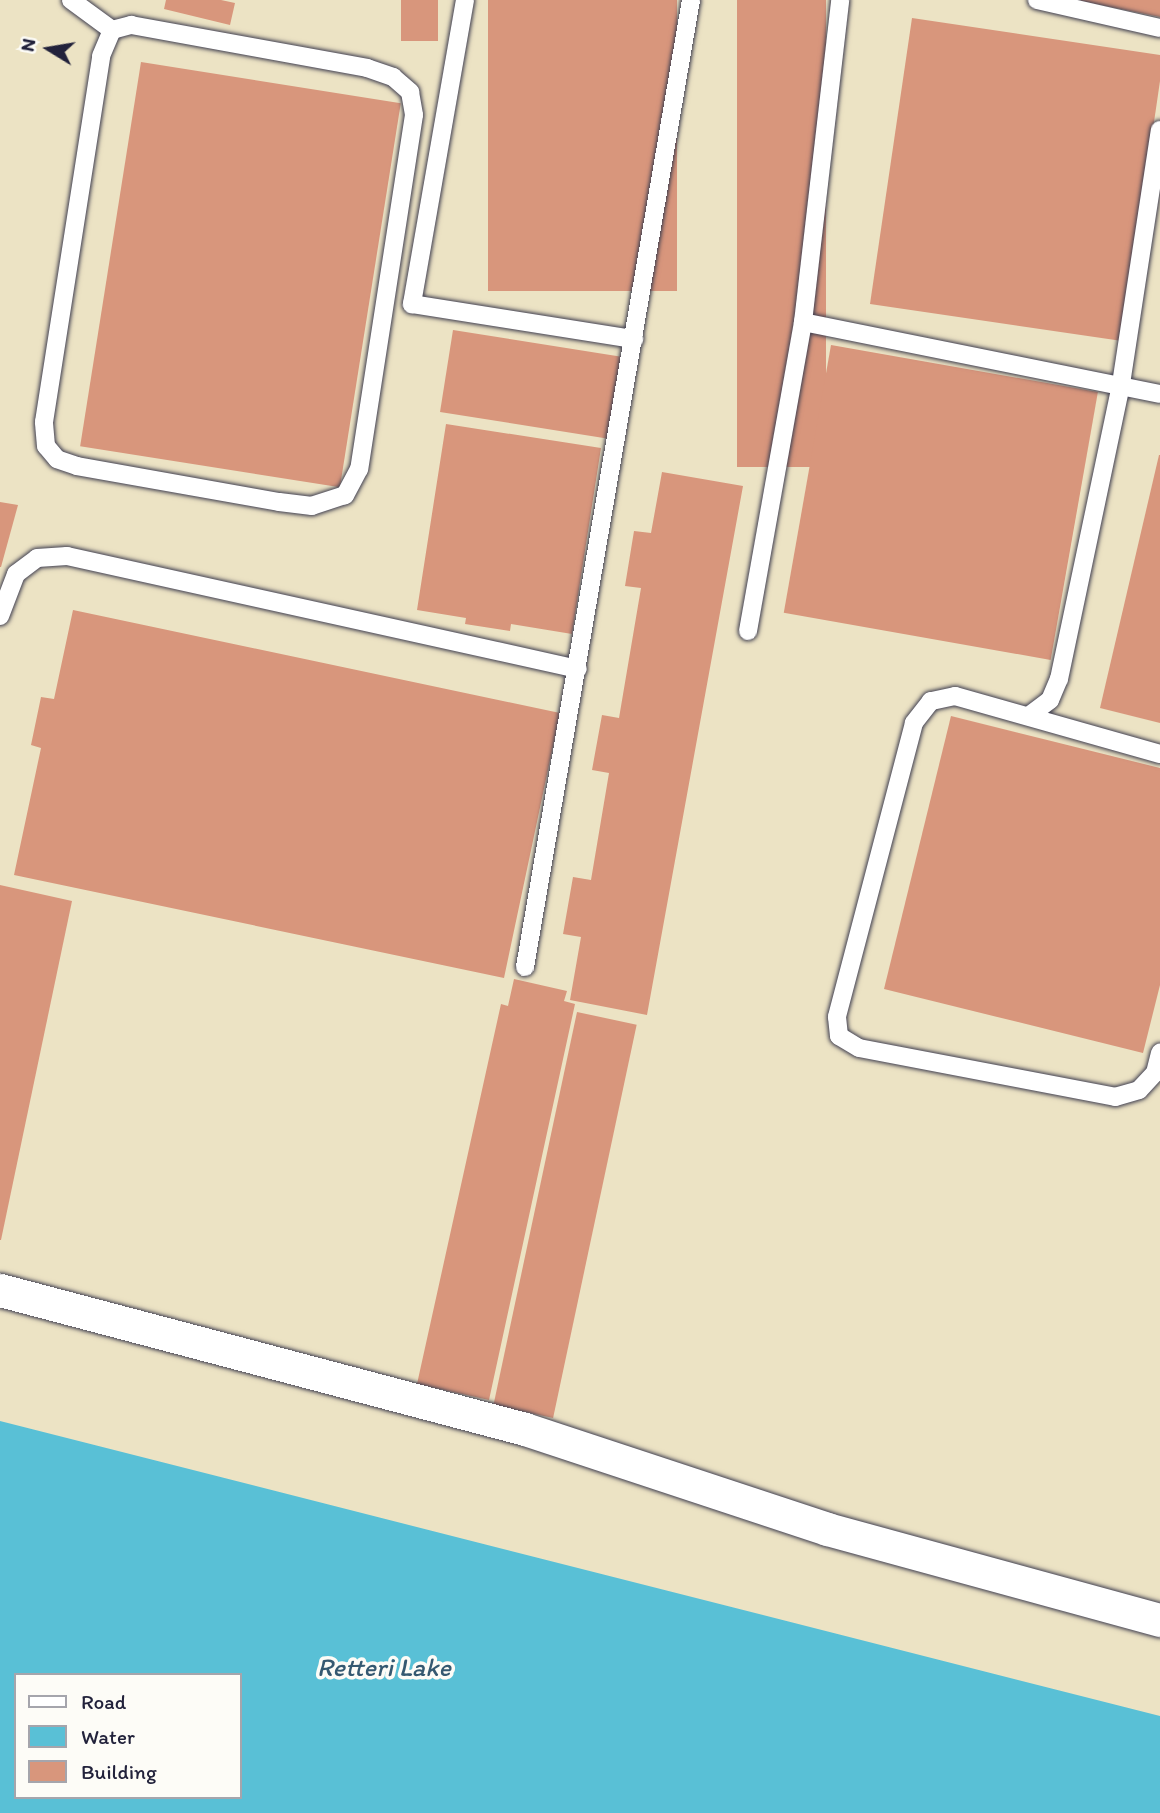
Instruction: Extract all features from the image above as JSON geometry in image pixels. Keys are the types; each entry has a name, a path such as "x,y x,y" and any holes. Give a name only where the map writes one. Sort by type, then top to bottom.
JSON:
{"street":[{"path":"0,1290 525,1429 725,1493 827,1529 1160,1620"}],"lane":[{"path":"71,0 112,30"},
{"path":"465,0 412,304 634,340"},
{"path":"525,967 691,0"},
{"path":"748,631 803,322 840,0"},
{"path":"1037,0 1160,28"},
{"path":"131,25 367,68 393,77 410,92 414,115 359,469 345,495 312,506 279,502 77,466 57,459 46,446 44,422 101,56 112,30 131,25"},
{"path":"1030,715 1050,700 1059,679 1121,384 1160,130"},
{"path":"803,322 1160,394"},
{"path":"0,616 16,574 37,558 67,556 578,669"},
{"path":"1160,754 1030,715 955,696 930,701 914,723 837,1017 839,1036 859,1048 1115,1097 1139,1090 1155,1073 1160,1053"}],"water":[{"name":"Retteri Lake","path":"0,1421 1160,1716 1160,1813 0,1813"}],"building":[{"path":"166,0 221,0 235,3 230,25 164,9"},
{"path":"401,0 438,0 438,41 401,41"},
{"path":"488,0 677,0 677,291 488,291"},
{"path":"737,0 826,0 826,467 737,467"},
{"path":"1081,0 1160,0 1160,17 1081,1"},
{"path":"912,18 1160,55 1160,81 1122,341 870,304"},
{"path":"141,62 401,103 340,487 80,446"},
{"path":"453,330 623,357 610,439 440,412"},
{"path":"831,345 1098,392 1051,660 784,613"},
{"path":"446,424 601,448 572,634 511,624 510,631 465,624 466,618 417,610"},
{"path":"1160,455 1160,723 1100,708"},
{"path":"662,472 743,486 647,1015 570,1000 581,937 563,934 573,877 591,880 609,773 592,770 602,715 619,718 641,588 625,586 634,531 651,533"},
{"path":"0,502 18,505 1,567 0,567"},
{"path":"73,610 560,713 504,978 14,875 41,748 31,745 41,697 54,699"},
{"path":"951,716 1160,768 1160,985 1143,1053 884,989"},
{"path":"0,885 72,901 1,1240 0,1240"},
{"path":"514,979 567,991 564,1001 575,1004 489,1400 417,1384 501,1004 508,1006"},
{"path":"577,1012 637,1025 553,1418 493,1405"}]}
